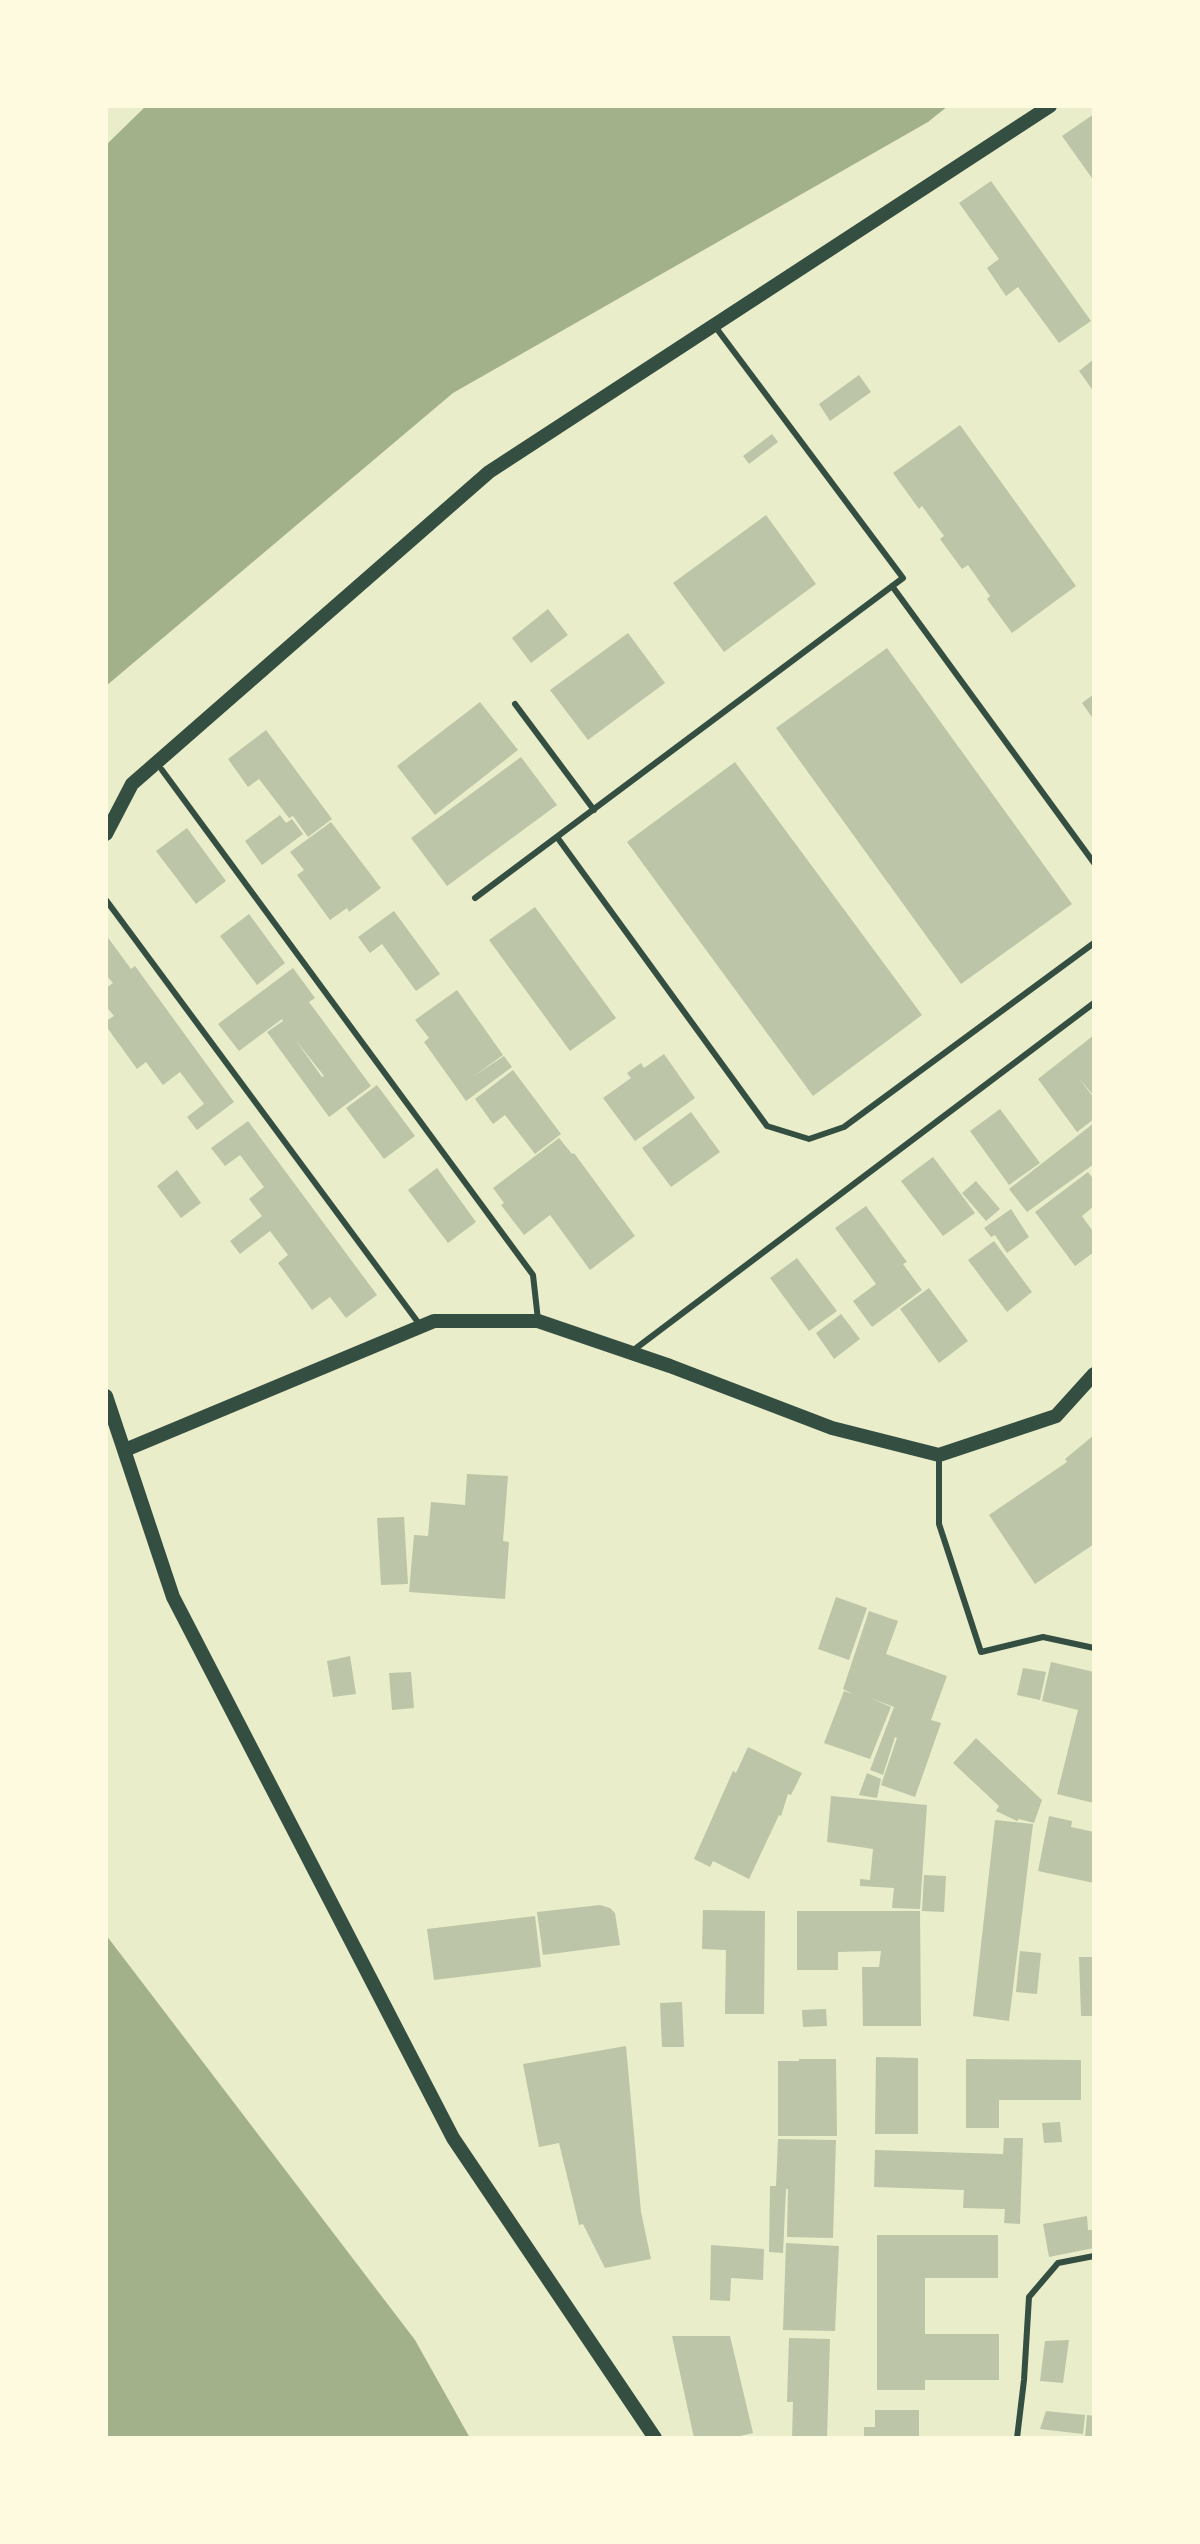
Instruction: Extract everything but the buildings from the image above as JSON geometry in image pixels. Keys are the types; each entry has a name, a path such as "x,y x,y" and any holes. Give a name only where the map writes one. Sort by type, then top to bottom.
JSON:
{"street":[{"path":"106,834 132,784 489,472 1050,106"},
{"path":"125,1450 434,1321 538,1321 631,1352 832,1428 939,1455 1056,1416 1094,1374"},
{"path":"106,1396 173,1597 453,2138 655,2438"}],"lane":[{"path":"475,898 903,578 714,325"},
{"path":"892,586 1094,863"},
{"path":"515,704 594,810"},
{"path":"162,770 533,1275 538,1321"},
{"path":"557,837 767,1126 809,1139 844,1127 1094,943"},
{"path":"106,900 421,1326"},
{"path":"631,1352 1094,1003"},
{"path":"939,1455 939,1524 981,1652 1043,1637 1094,1648"},
{"path":"1017,2438 1029,2297 1058,2263 1094,2256"}],"shaded area":[{"path":"146,106 948,106 928,122 453,393 106,686 106,145"},
{"path":"106,1935 415,2340 470,2438 106,2438"}]}
